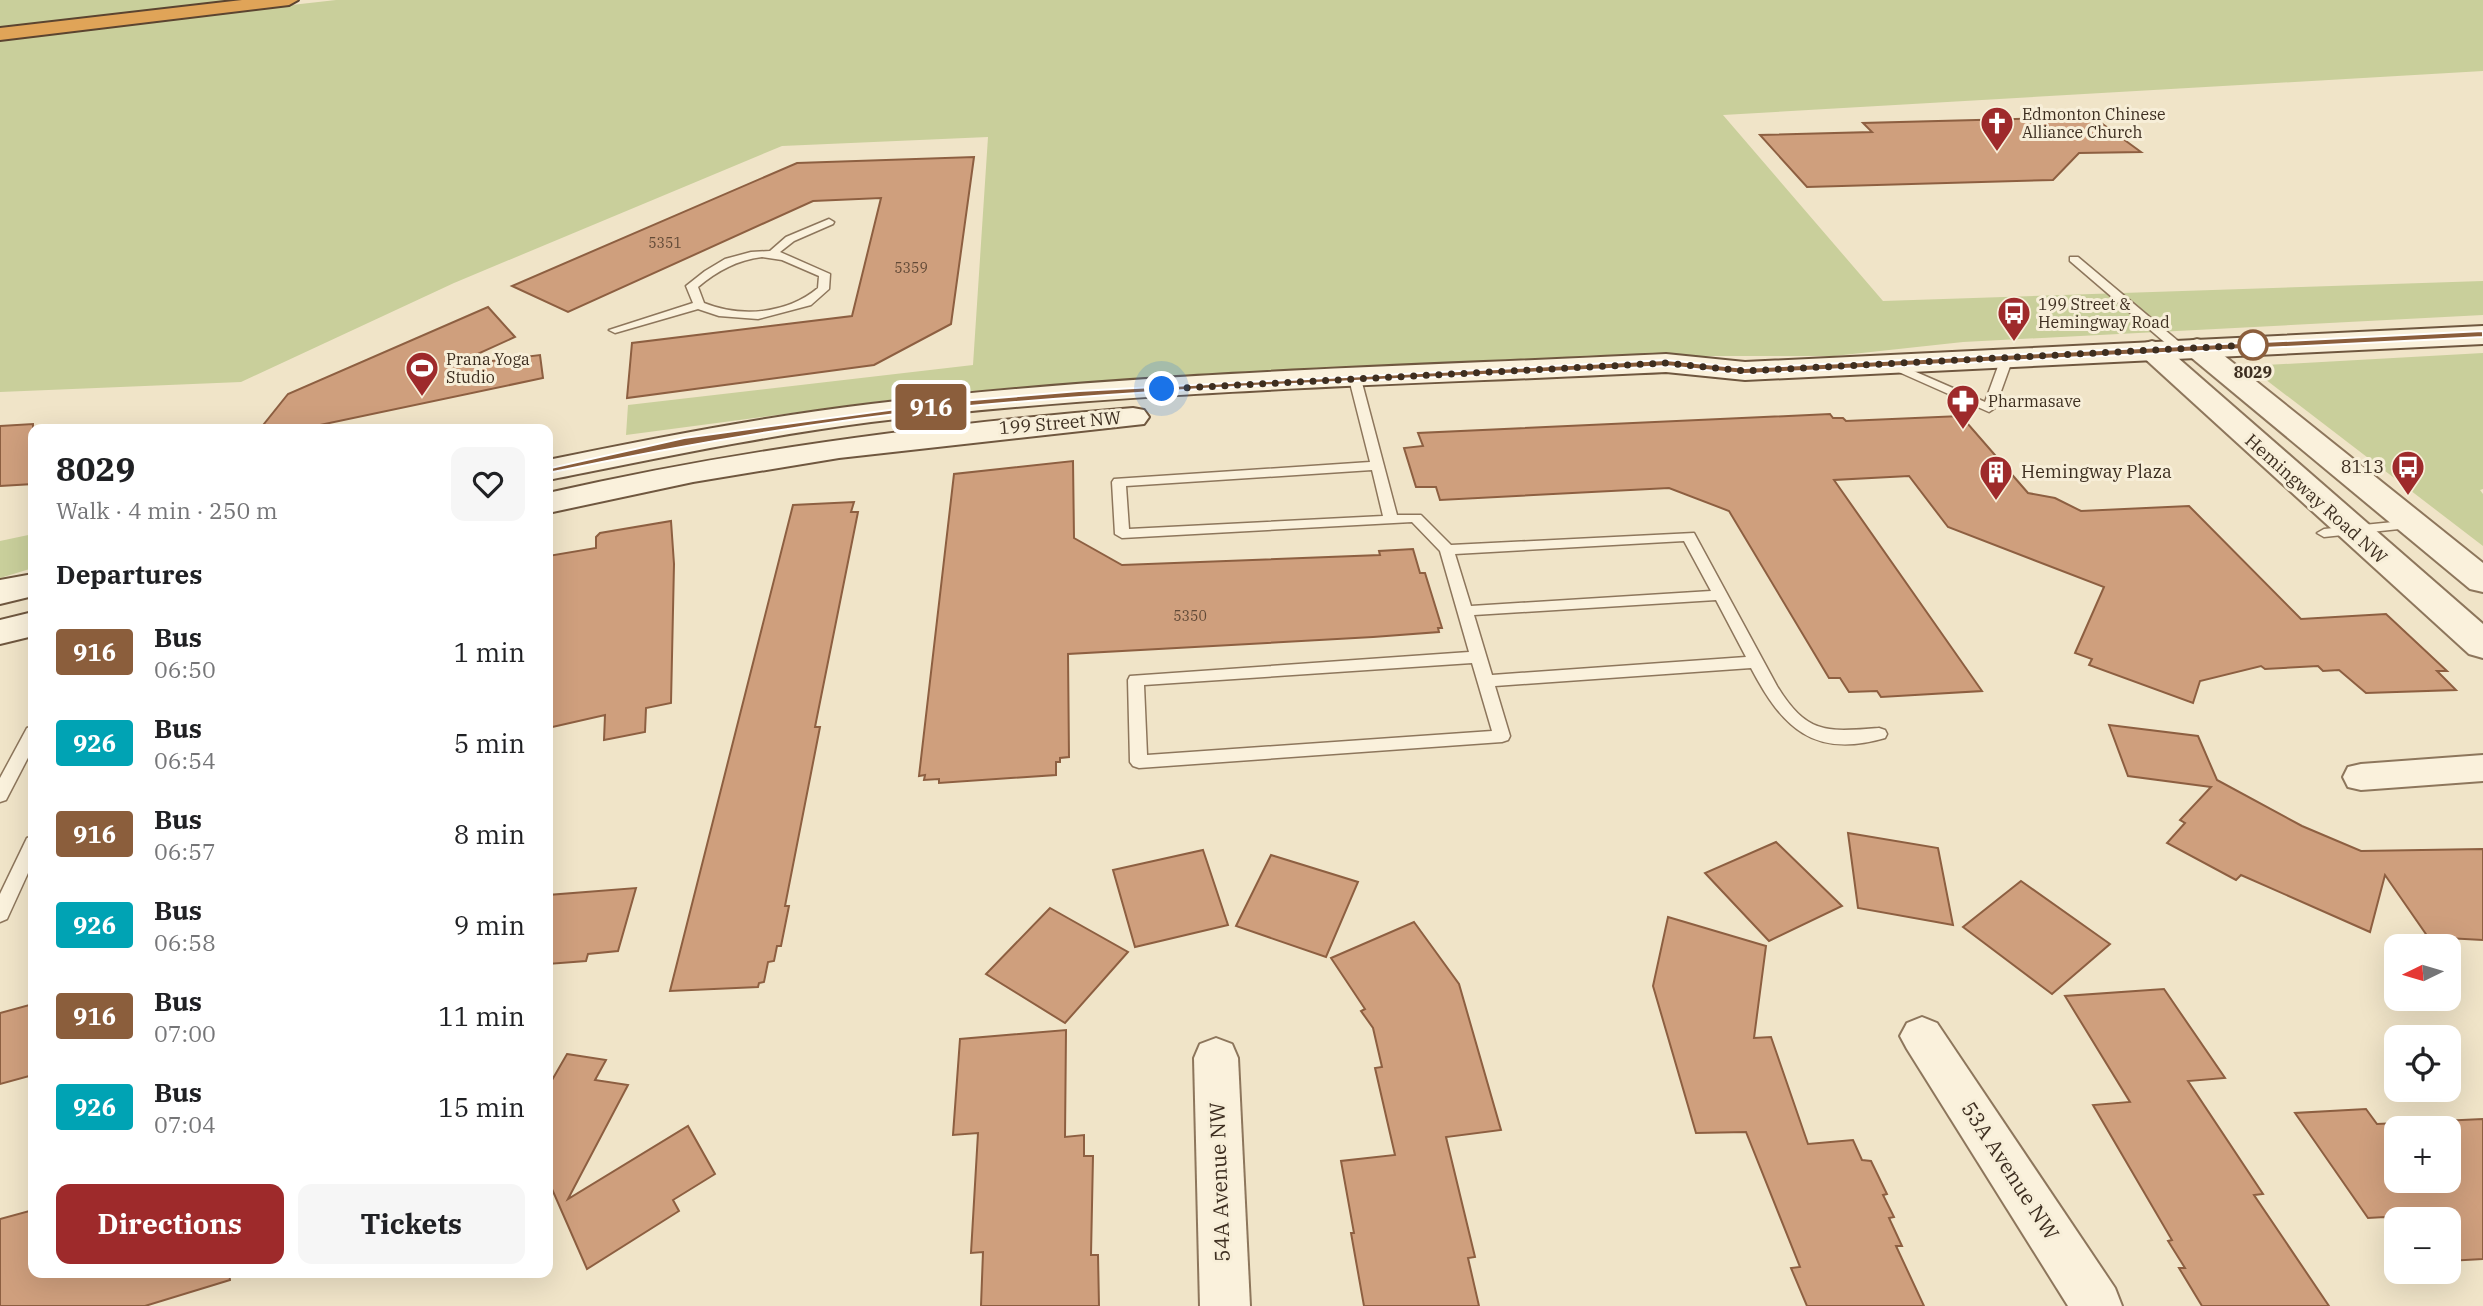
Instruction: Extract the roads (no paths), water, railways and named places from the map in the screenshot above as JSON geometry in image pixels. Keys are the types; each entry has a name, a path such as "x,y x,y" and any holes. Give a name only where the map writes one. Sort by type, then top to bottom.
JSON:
{"highway":[{"path":"0,34 289,0"}],"main road":[{"name":"199 Street NW","path":"553,469 684,441 871,413 1079,394 1681,384 1745,371 2483,335"},
{"path":"2176,349 2413,524 2483,581"},
{"name":"Hemingway Road NW","path":"2176,349 2337,531 2483,645"},
{"name":"199 Street NW","path":"553,502 679,472 892,441 1357,389"},
{"path":"0,592 28,586"},
{"path":"0,632 28,625"}],"street":[{"path":"2361,777 2483,768"},
{"name":"53A Avenue NW","path":"1922,1036 2097,1306"},
{"name":"54A Avenue NW","path":"1216,1058 1225,1306"}],"lane":[{"path":"699,305 692,286 707,272 724,263 772,254 790,239 829,222"},
{"path":"615,330 699,305 719,313 758,316 807,303 823,289 825,274 772,254"},
{"path":"2074,259 2176,349"},
{"path":"1886,364 1989,408 2007,358"},
{"path":"1357,389 1391,519"},
{"path":"1377,466 1119,482 1122,534 1416,518 1447,550 1480,657 1502,736 1139,762 1136,680 1480,657"},
{"path":"2337,531 2413,524"},
{"path":"1447,550 1689,536 1778,704 1798,724 1829,737 1879,734"},
{"path":"1466,611 1720,595"},
{"path":"1486,681 1756,662"},
{"path":"0,795 28,742"},
{"path":"0,914 28,855"}],"place":[{"name":"Edmonton Chinese Alliance Church","path":"1997,153"},
{"name":"199 Street & Hemingway Road","path":"2014,343"},
{"name":"8029","path":"2253,345"},
{"name":"Prana Yoga Studio","path":"422,398"},
{"name":"Pharmasave","path":"1963,431"},
{"name":"8113","path":"2408,497"},
{"name":"Hemingway Plaza","path":"1996,502"}]}
